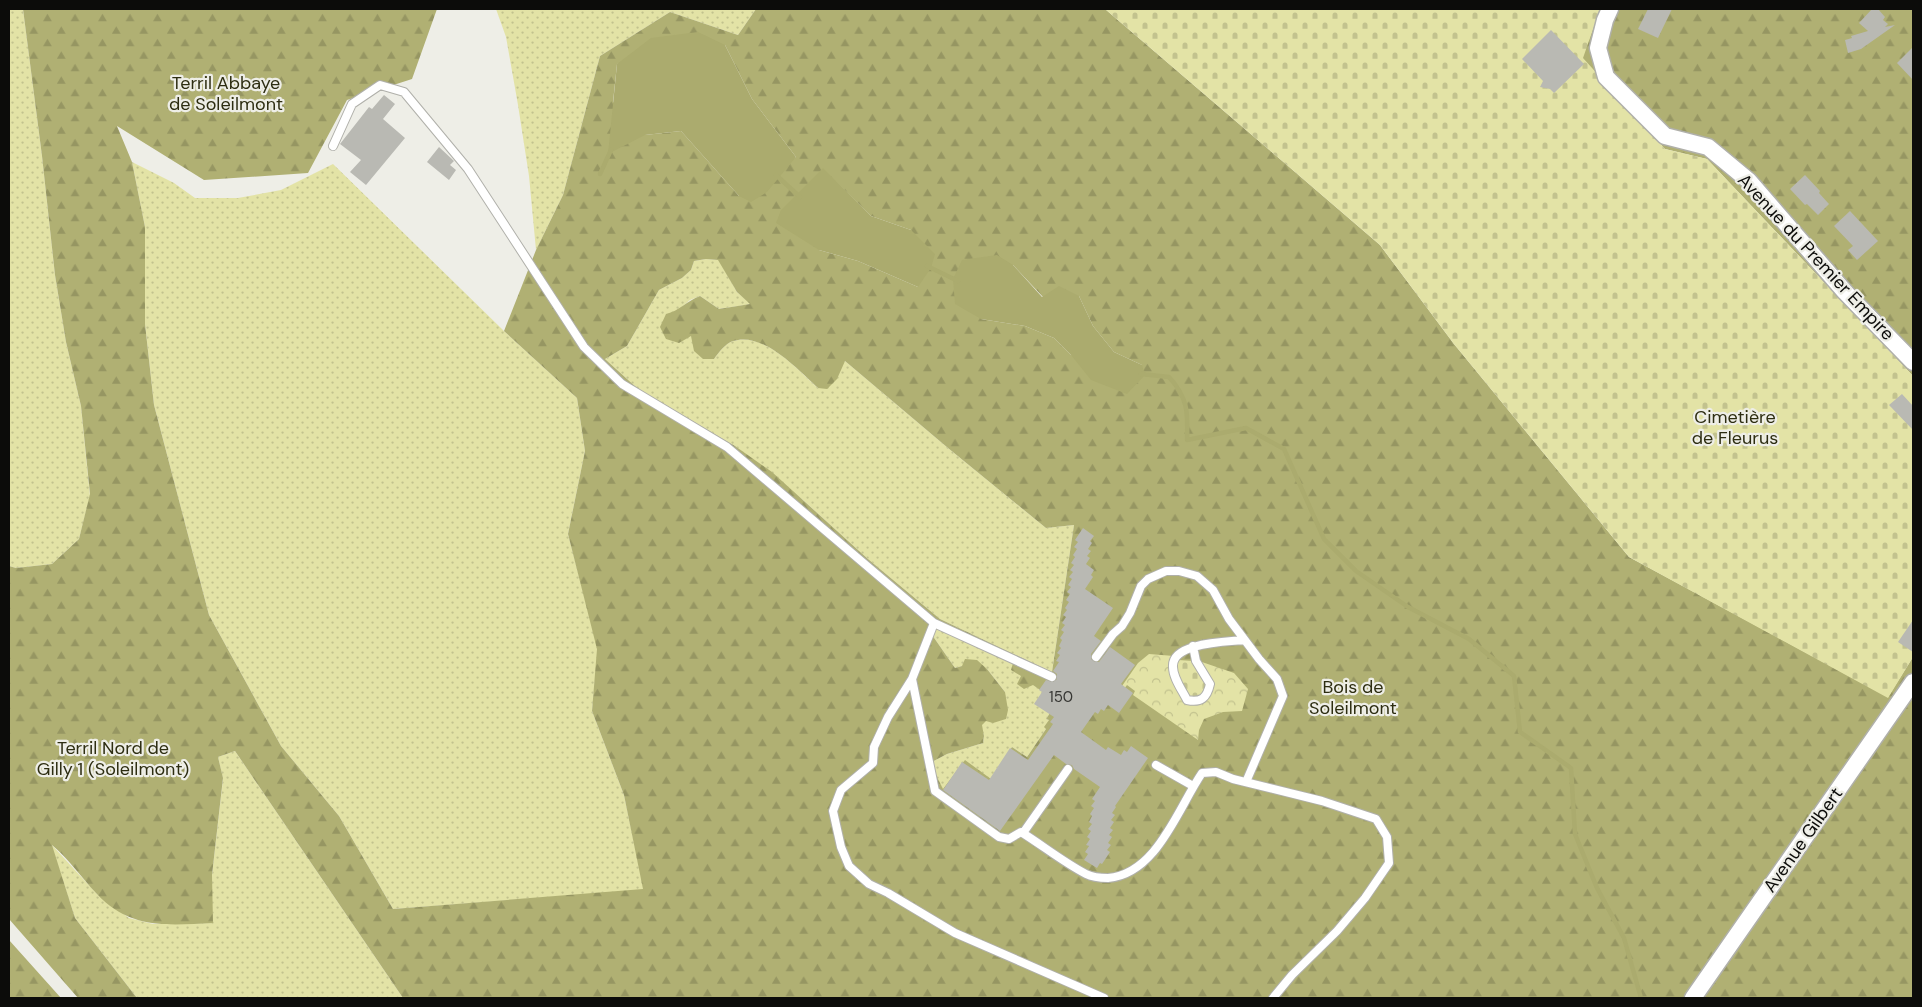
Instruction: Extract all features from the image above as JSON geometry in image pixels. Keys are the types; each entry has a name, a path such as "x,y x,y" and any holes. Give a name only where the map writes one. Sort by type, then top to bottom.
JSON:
{"street":[{"name":"Avenue du Premier Empire","path":"1610,9 1604,20 1598,48 1606,77 1665,136 1708,147 1749,181 1846,292 1913,362"},
{"name":"Avenue Gilbert","path":"1693,998 1913,682"}],"lane":[{"path":"333,146 352,104 380,85 404,92 468,169 584,347 622,384 728,447 934,623 1052,677"},
{"path":"1096,657 1113,634 1122,626 1130,613 1141,586 1148,579 1166,571 1197,576 1213,590 1229,619 1244,640 1277,679 1283,696 1246,782"},
{"path":"934,623 912,679 888,716 874,747 873,763 841,790 833,812 841,848 849,866 869,884 956,933 1104,998"},
{"path":"1193,646 1196,662 1210,684 1208,694 1203,700 1195,702 1186,700 1173,670 1172,664 1182,651 1193,646 1244,640"},
{"path":"912,679 936,791 999,837 1009,839 1021,832 1087,874 1101,878 1125,874 1135,869 1149,856 1163,838 1202,773 1216,772 1246,782 1322,801 1376,819 1387,837 1389,863 1370,891 1337,931 1292,975 1272,998"},
{"path":"1156,765 1193,786"},
{"path":"1023,833 1068,769"}],"green space":[{"path":"9,9 23,9 55,275 66,342 81,406 90,496 79,539 52,564 16,568 9,566"},
{"name":"Bois de Soleilmont","path":"23,9 437,9 412,79 347,100 308,173 204,180 117,126 132,162 145,227 145,324 154,405 209,615 281,746 339,816 393,909 643,889 624,795 592,711 597,649 568,534 585,451 577,398 504,331 536,250 563,195 600,56 670,12 738,35 756,9 1105,9 1380,245 1454,344 1629,557 1888,697 1913,657 1913,998 403,998 235,751 218,757 223,778 212,875 213,923 150,923 122,914 96,893 52,845 75,918 137,998 78,998 9,919 9,566 16,568 52,564 79,539 90,494 81,406 66,342 55,275","holes":["725,45 752,99 796,157 739,196 681,131 645,135 613,102 617,64","823,169 871,216 911,230 918,287 858,261 819,250","718,260 737,292 750,304 719,309 700,296 675,311 666,314 660,327 666,339 679,343 691,336 694,351 703,359 714,359 725,346 733,341 744,339 756,342 779,354 818,388 827,389 837,379 845,361 1046,528 1074,525 1052,672 940,619 868,559 772,472 735,446 637,388 605,359 627,346 659,290 682,278 691,270 694,261","1013,265 1043,297 1079,296 1093,326 1114,352 1142,365 1071,355 1054,338 1025,326 981,319","932,627 1013,663 1011,670 1021,676 1017,684 1024,689 1033,685 1043,692 1050,713 1046,719 1049,720 1044,727 1046,729 1027,757 1012,747 991,779 965,760 943,789 930,763 947,754 983,743 982,725 986,721 993,723 1006,719 1008,710 1005,692 987,669 977,660 965,659 962,666 955,668 930,632"]},
{"path":"496,9 756,9 738,35 670,12 600,56 563,195 536,250 529,176 518,105 506,37"},
{"name":"Cimetière de Fleurus","path":"1105,9 1600,9 1583,58 1665,149 1707,159 1913,376 1913,657 1888,698 1629,557 1454,344 1380,245"},
{"path":"1600,9 1913,9 1913,376 1707,159 1665,149 1582,58"},
{"path":"132,162 174,183 195,198 238,198 281,190 333,164 504,331 577,398 585,451 568,534 598,649 592,711 624,795 644,890 393,909 339,816 281,746 209,615 154,405 145,324 145,227"},
{"path":"706,259 719,260 737,292 751,304 719,309 700,296 690,300 676,312 691,336 714,359 730,342 745,339 757,342 780,354 818,388 845,361 1046,528 1074,525 1052,672 940,619 868,559 803,500 735,446 637,388 605,359 627,346 659,290 682,278 691,270 694,261"},
{"path":"932,627 1013,663 1022,676 1043,692 1050,713 1046,719 1049,720 1046,729 1027,757 1012,747 991,779 943,790 930,763 947,754 983,743 984,736 981,725 1005,692 987,669 962,666 955,668 930,632"},
{"path":"1149,654 1174,656 1175,669 1189,697 1201,696 1207,687 1199,661 1234,673 1248,689 1242,711 1223,712 1204,719 1199,730 1198,740 1133,695 1135,691 1127,685 1124,689 1122,686 1138,663"},
{"path":"1178,660 1194,661 1206,685 1204,695 1189,697 1175,669"},
{"path":"235,751 403,998 137,998 75,918 51,844 98,895 129,918 153,924 212,923 212,875 223,779 218,757"},
{"path":"9,940 61,998 9,998"}],"shaded area":[{"path":"698,32 725,45 752,99 796,157 767,192 751,202 739,196 681,131 645,135 608,154 617,64 651,38"},
{"path":"823,168 871,216 911,230 935,254 931,268 918,287 858,261 819,250 776,223 781,210"},
{"path":"997,255 1013,265 1042,297 1059,286 1079,296 1093,326 1114,352 1142,365 1145,375 1127,394 1091,380 1071,355 1054,338 1025,326 981,319 955,304 953,279 962,260"}],"building":[{"path":"1648,9 1672,9 1658,38 1638,29"},
{"path":"1872,9 1878,9 1885,17 1883,20 1888,24 1885,27 1895,25 1861,49 1848,53 1845,40 1852,38 1851,36 1868,31 1859,23"},
{"path":"1551,30 1584,64 1554,93 1550,89 1540,87 1543,81 1522,59"},
{"path":"1913,47 1913,80 1897,63"},
{"path":"384,95 395,104 383,119 405,138 366,185 350,172 361,160 340,144 369,107 372,109"},
{"path":"439,147 454,161 450,165 456,170 449,180 427,162"},
{"path":"1805,175 1829,204 1818,215 1807,204 1805,205 1790,189"},
{"path":"1850,211 1878,241 1857,260 1848,250 1853,246 1834,226"},
{"path":"1902,394 1913,406 1913,430 1889,405"},
{"path":"1083,528 1094,536 1090,541 1092,543 1088,549 1091,551 1087,556 1090,558 1086,564 1094,570 1091,575 1093,577 1085,589 1113,608 1094,636 1101,641 1091,654 1091,659 1099,662 1110,647 1135,665 1121,684 1133,693 1119,713 1108,705 1104,711 1101,709 1098,714 1095,712 1081,732 1106,750 1108,747 1121,755 1124,750 1127,752 1131,746 1148,758 1115,806 1112,813 1115,815 1111,820 1114,822 1110,828 1113,830 1109,835 1112,837 1108,843 1111,845 1107,850 1110,852 1097,868 1084,860 1088,854 1085,852 1089,846 1086,845 1090,839 1087,837 1091,831 1088,829 1092,824 1089,822 1092,816 1090,814 1094,808 1091,806 1095,801 1092,799 1100,787 1074,769 1072,765 1066,764 1054,755 1000,831 943,790 962,762 989,780 1010,748 1028,760 1053,724 1050,722 1054,717 1034,704 1042,692 1039,690 1046,680 1053,682 1057,679 1057,674 1053,671 1059,662 1056,661 1060,655 1057,653 1061,648 1059,646 1062,640 1060,638 1064,632 1061,630 1065,625 1062,623 1066,617 1063,615 1067,610 1065,608 1069,602 1066,600 1070,594 1067,592 1071,587 1068,585 1072,579 1069,577 1073,572 1070,570 1074,565 1071,563 1077,549 1074,547 1078,542 1075,540"},
{"path":"1913,620 1913,652 1898,642"}],"waterway":[{"path":"600,174 611,150"},
{"path":"776,175 800,197"},
{"path":"927,266 958,281"},
{"path":"1141,374 1169,377 1180,392 1186,406 1187,440 1246,428 1284,449 1324,539 1356,571 1408,607 1469,639 1514,676 1520,732 1571,768 1575,834 1597,888 1624,938 1641,998"}],"park label":[{"name":"Terril Abbaye de Soleilmont","path":"226,94"},
{"name":"Terril Nord de Gilly 1 (Soleilmont)","path":"113,758"}]}
